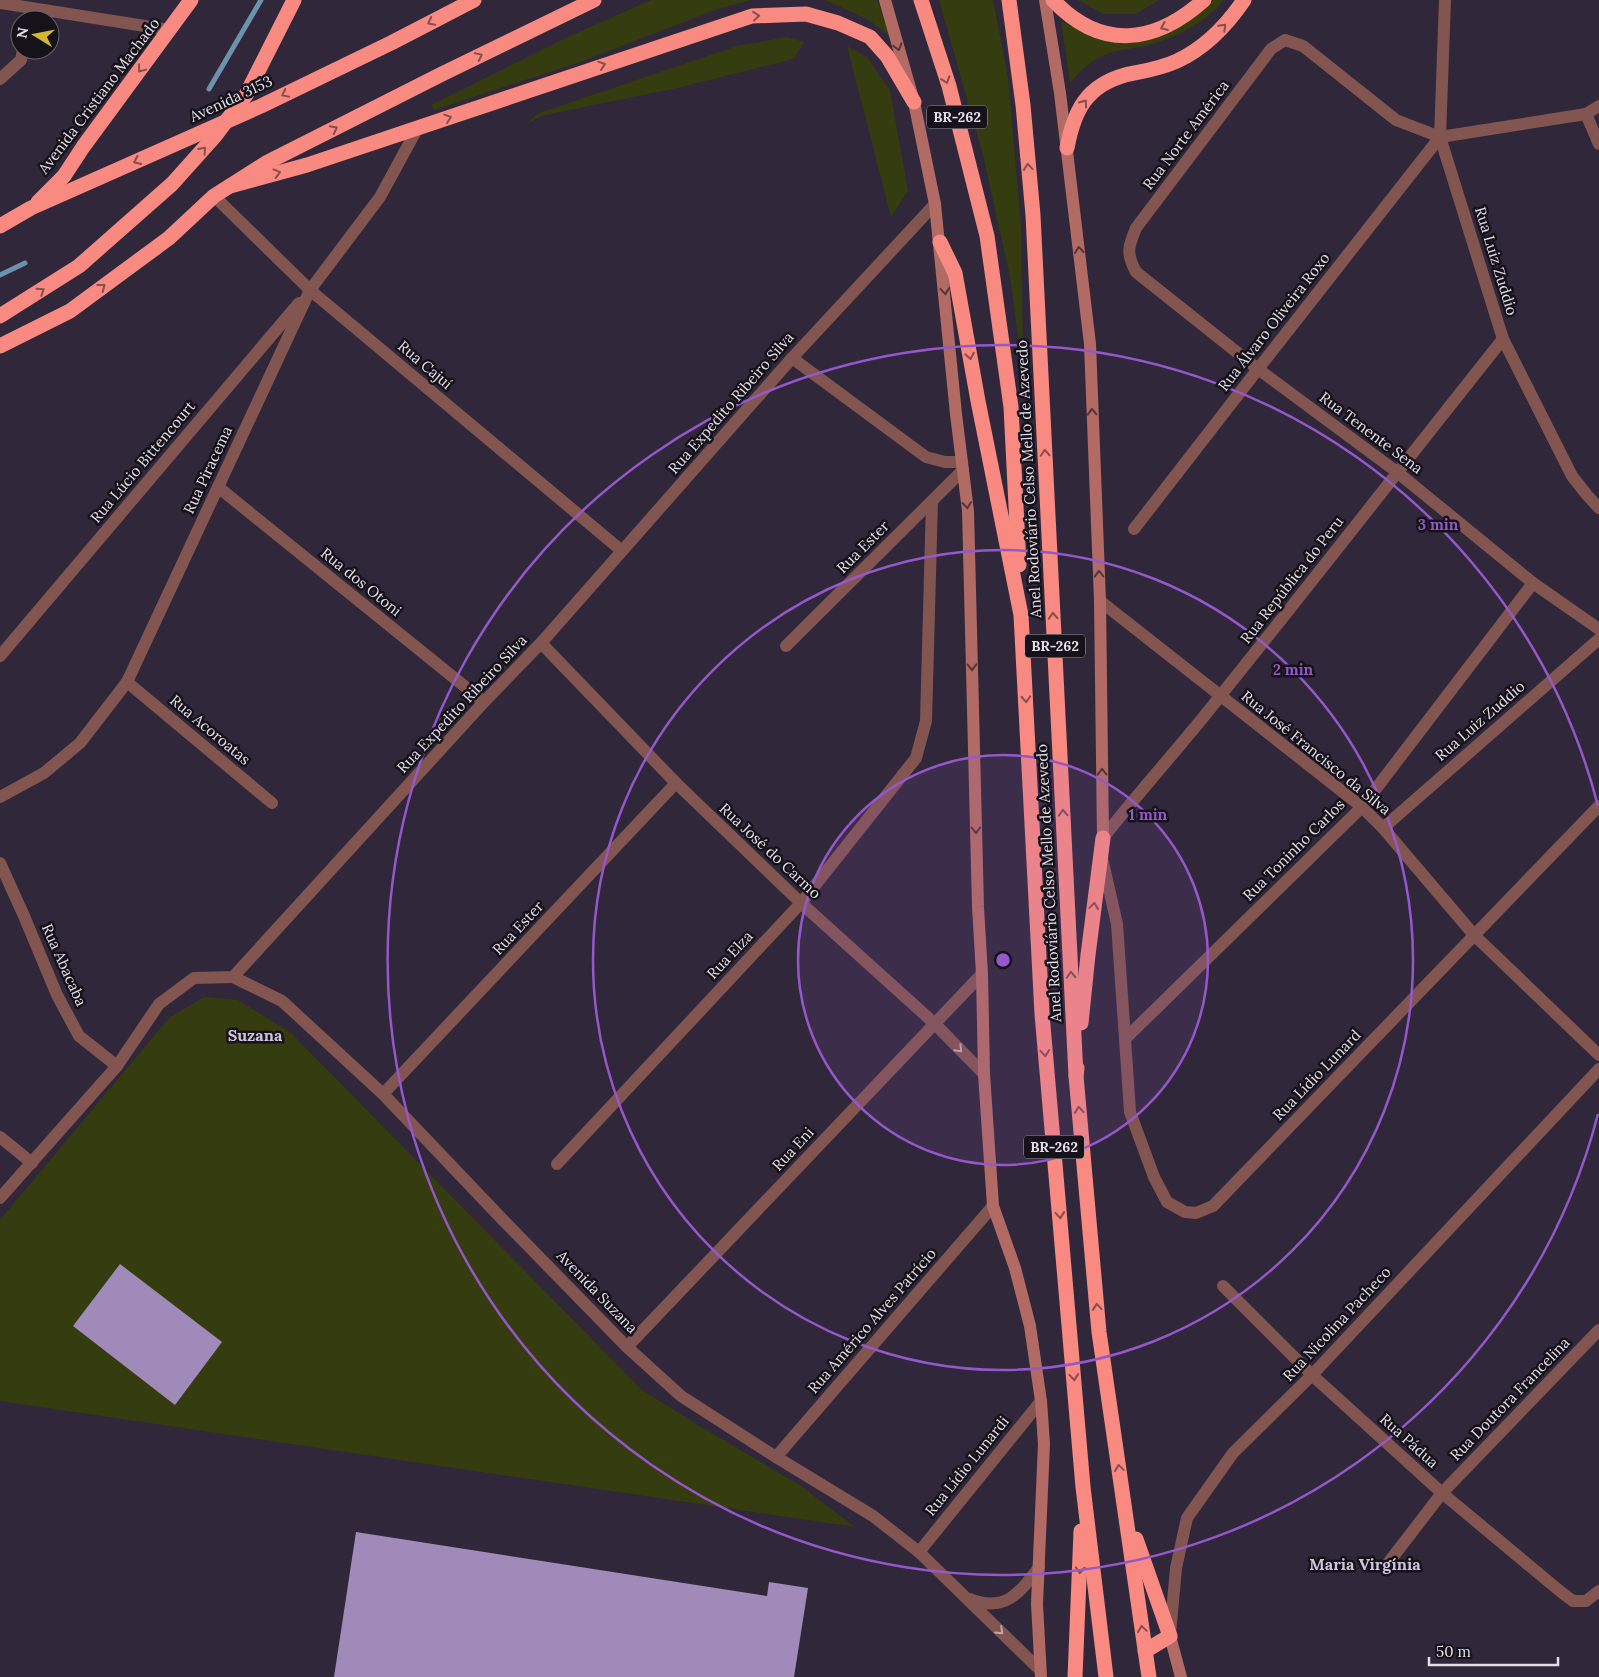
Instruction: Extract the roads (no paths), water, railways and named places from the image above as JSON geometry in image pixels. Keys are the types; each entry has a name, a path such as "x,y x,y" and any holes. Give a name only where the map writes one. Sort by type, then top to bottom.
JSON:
{"highway":[{"name":"Avenida Cristiano Machado","path":"31,208 64,176 82,147 191,0"},
{"path":"0,316 79,266 172,184 215,136 246,95 294,0"},
{"name":"Avenida 3153","path":"0,226 31,208 261,106 391,43 474,0"},
{"path":"0,346 70,311 168,238 214,196 266,163 594,0"},
{"name":"Anel Rodoviário Celso Mello de Azevedo","path":"921,0 949,86 987,236 1011,407 1021,615"},
{"name":"Anel Rodoviário Celso Mello de Azevedo","path":"1010,0 1023,105 1033,215 1076,1076"},
{"path":"1053,0 1074,18 1088,26 1117,35 1132,35 1147,34 1176,22 1204,0"},
{"path":"1067,148 1074,118 1084,100 1092,92 1115,78 1164,66 1190,54 1219,31 1244,0"},
{"path":"230,186 307,165 752,16 806,14 838,22 870,37 887,56 914,102"},
{"path":"940,242 955,274 978,401 1021,615"},
{"name":"BR-262","path":"1021,615 1042,1014 1083,1487 1106,1677"},
{"path":"1076,1076 1088,954 1103,838"},
{"name":"BR-262","path":"1076,1076 1100,1332 1149,1677"},
{"path":"1075,1677 1083,1487"},
{"path":"1124,1500 1170,1636 1145,1651"}],"main road":[{"name":"BR-262","path":"884,0 914,102 935,204 940,242"},
{"name":"BR-262","path":"1045,0 1056,61 1090,344 1100,601 1103,838"},
{"path":"940,242 968,511 984,1074 993,1206 1015,1268 1030,1326 1041,1401 1044,1444 1036,1604 1040,1674"},
{"path":"1170,1636 1181,1677"}],"street":[{"name":"Rua Luiz Zuddio","path":"1445,0 1440,137 1503,339 1572,476 1599,508"},
{"path":"0,3 29,10"},
{"path":"60,14 170,30"},
{"name":"Rua Norte América","path":"1129,259 1129,244 1136,228 1271,49 1286,40 1302,46 1396,120 1440,137"},
{"path":"0,79 21,60"},
{"path":"1440,137 1586,114 1599,106"},
{"path":"1586,114 1599,144"},
{"name":"Rua Piracema","path":"0,797 44,773 80,743 127,682 310,290 380,197 417,129"},
{"name":"Rua Álvaro Oliveira Roxo","path":"1134,529 1440,137"},
{"name":"Rua Cajuí","path":"214,196 310,290 622,551"},
{"name":"Rua Expedito Ribeiro Silva","path":"233,977 484,702 541,643 792,358 935,204"},
{"name":"Rua Tenente Sena","path":"1129,259 1136,272 1258,368 1397,472 1533,583 1599,629"},
{"name":"Rua Lúcio Bittencourt","path":"0,656 310,290"},
{"name":"Rua República do Peru","path":"1103,838 1220,696 1503,339"},
{"path":"792,358 926,457 962,466"},
{"name":"Rua Ester","path":"786,646 932,501 962,466"},
{"name":"Rua dos Otoni","path":"218,487 484,702"},
{"name":"Rua Elza","path":"557,1164 801,903 916,758 926,721 932,501"},
{"name":"Rua Toninho Carlos","path":"1130,1035 1362,807 1533,583"},
{"name":"Rua José Francisco da Silva","path":"1100,601 1362,807 1383,828 1474,935 1599,1055"},
{"name":"Rua Luiz Zuddio","path":"1383,828 1599,639"},
{"name":"Rua José do Carmo","path":"541,643 676,783 801,903 934,1023 984,1074"},
{"name":"Rua Acoroatas","path":"127,682 272,803"},
{"name":"Rua Ester","path":"383,1094 676,783"},
{"name":"Rua Lídio Lunard","path":"1101,854 1118,924 1130,1035 1130,1112 1154,1177 1167,1202 1185,1212 1196,1213 1213,1206 1599,806"},
{"name":"Rua Abacaba","path":"0,863 57,996 79,1036 117,1066"},
{"name":"Rua Eni","path":"628,1347 982,974"},
{"path":"0,1198 117,1066 159,1004 194,978 233,977"},
{"name":"Avenida Suzana","path":"233,977 282,1001 383,1094 502,1219 628,1347 680,1396 776,1458 873,1516 919,1552 966,1597 1040,1674"},
{"name":"Rua Nicolina Pacheco","path":"1170,1636 1176,1568 1187,1518 1233,1453 1312,1375 1599,1069"},
{"path":"0,1137 32,1163"},
{"name":"Rua Américo Alves Patrício","path":"776,1458 993,1206"},
{"name":"Rua Pádua","path":"1223,1286 1312,1375 1442,1493 1561,1592 1573,1600 1586,1601 1599,1591"},
{"name":"Rua Doutora Francelina","path":"1389,1562 1442,1493 1599,1330"},
{"name":"Rua Lídio Lunardi","path":"919,1552 1041,1401"},
{"name":"Avenida Suzana","path":"966,1597 986,1604 997,1604 1006,1601 1020,1592 1039,1567"}],"waterway":[{"path":"209,89 261,0"},
{"path":"0,275 25,263"}],"district":[{"name":"Suzana","path":"255,1035"},
{"name":"Maria Virgínia","path":"1365,1564"}]}
